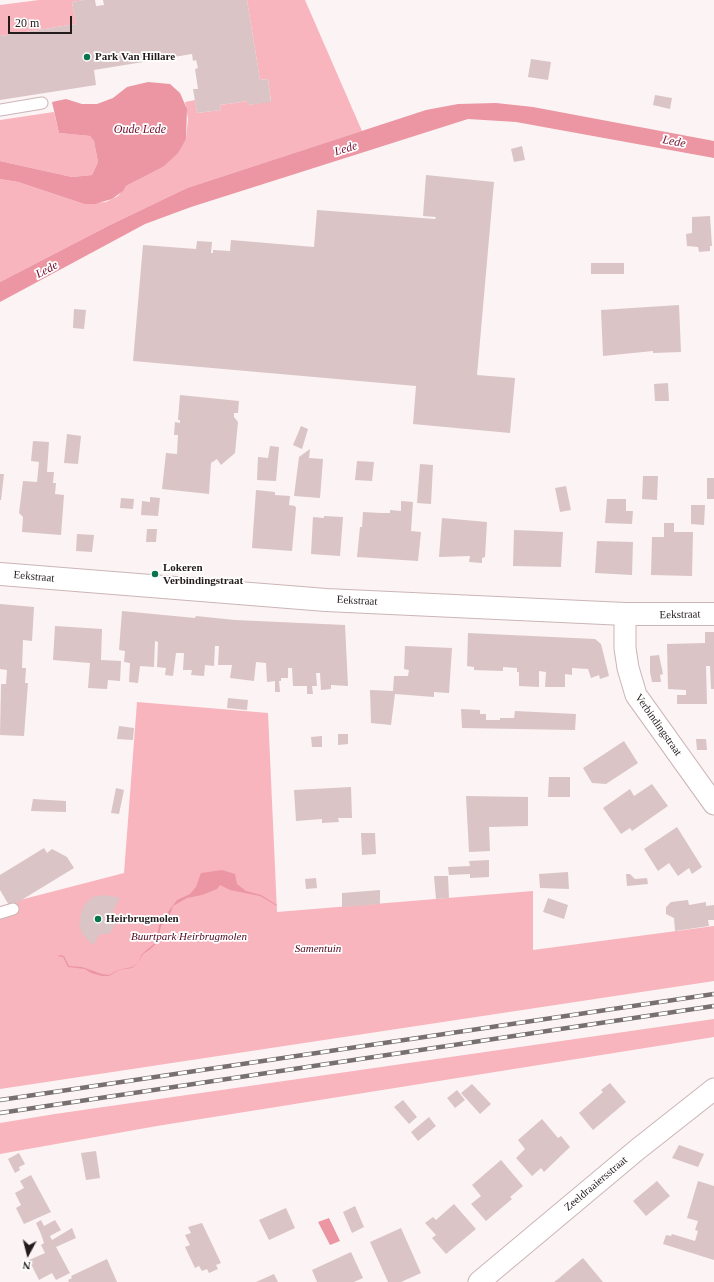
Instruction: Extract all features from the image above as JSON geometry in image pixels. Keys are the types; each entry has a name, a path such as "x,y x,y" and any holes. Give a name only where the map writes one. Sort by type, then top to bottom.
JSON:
{"street":[{"name":"Eekstraat","path":"0,574 326,600 625,614 714,614"},
{"name":"Verbindingstraat","path":"625,614 624,648 636,695 714,804"},
{"name":"Zeeldraaiersstraat","path":"479,1282 638,1149 714,1089"}],"lane":[{"path":"0,110 42,103"},
{"path":"0,914 13,909"}],"green space":[{"path":"39,0 84,0 72,2 76,24 0,36 0,5"},
{"path":"247,0 305,0 362,131 187,188 110,225 0,282 0,179 18,182 84,204 106,202 118,196 126,186 163,167 186,139 188,119 185,102 195,100 197,113 221,110 220,105 248,101 248,105 271,101 268,79 260,80"},
{"path":"54,112 59,133 90,136 94,141 98,162 92,175 72,177 0,161 0,120"},
{"name":"Buurtpark Heirbrugmolen","path":"137,702 268,713 277,912 533,891 533,950 714,926 714,981 0,1089 0,906 8,904 10,907 20,900 124,873"},
{"path":"714,1019 714,1037 157,1126 0,1154 0,1123"}],"water":[{"name":"Oude Lede","path":"148,82 170,84 180,93 187,109 186,139 178,153 163,167 126,186 123,191 112,199 95,204 84,204 18,182 0,179 0,161 72,177 92,175 98,162 94,141 90,136 59,133 52,102 66,99 82,104 97,104 113,98 127,87"},
{"name":"Lede","path":"496,103 533,107 714,141 714,158 516,122 468,119 191,207 145,224 0,302 0,282 110,225 187,188 426,110 458,104"},
{"path":"222,870 235,874 237,884 246,891 261,895 277,905 260,896 230,890 220,885 217,889 202,895 187,898 173,906 170,914 161,926 157,943 143,954 138,963 142,954 156,942 159,926 162,920 177,900 190,894 196,887 201,873"},
{"path":"57,956 64,956 69,966 82,967 109,975 118,970 132,967 138,963 132,968 119,970 109,976 102,976 91,973 85,969 68,967 63,957"},
{"path":"329,1218 340,1241 330,1245 318,1222"}],"building":[{"name":"Park Van Hillare","path":"95,0 96,6 104,5 103,0 247,0 260,80 268,79 271,102 248,105 248,101 220,105 221,110 197,113 193,89 198,89 195,69 198,68 196,60 193,61 192,54 94,70 96,85 0,100 0,36 76,24 72,2"},
{"path":"531,59 551,62 548,80 528,77"},
{"path":"655,95 672,98 670,109 653,105"},
{"path":"522,146 525,160 514,162 511,149"},
{"path":"426,175 494,182 477,375 515,378 510,433 413,424 416,386 133,361 143,245 196,249 197,241 212,242 211,253 213,253 213,250 230,251 231,240 314,247 317,210 435,219 436,217 423,216"},
{"path":"710,216 712,246 710,246 710,251 699,252 698,247 687,246 686,234 692,233 692,217"},
{"path":"591,263 624,263 624,274 591,274"},
{"path":"679,305 681,352 653,353 653,351 603,356 601,310"},
{"path":"74,309 86,310 84,329 73,328"},
{"path":"668,383 669,401 655,401 654,384"},
{"path":"180,395 239,401 238,413 234,413 234,417 238,422 235,453 221,465 217,459 211,463 209,494 162,489 166,453 177,454 178,435 174,435 175,422 180,423 180,420 178,420"},
{"path":"301,426 308,429 302,449 293,445"},
{"path":"67,434 81,436 78,464 64,463"},
{"path":"33,441 49,442 47,472 54,472 53,483 56,483 55,494 64,495 61,535 22,532 23,517 19,513 23,481 37,482 39,462 31,461"},
{"path":"270,446 279,447 276,481 257,480 258,457 268,458"},
{"path":"310,449 309,458 323,459 320,498 294,496 299,457"},
{"path":"357,461 374,462 372,481 355,480"},
{"path":"420,464 433,465 431,504 417,503"},
{"path":"0,474 4,474 1,500 0,500"},
{"path":"643,476 658,476 657,500 642,499"},
{"path":"707,478 714,478 714,499 707,499"},
{"path":"566,486 571,510 560,512 555,488"},
{"path":"256,490 275,492 275,495 290,496 289,505 295,506 296,508 292,551 252,548"},
{"path":"150,497 160,498 158,516 141,515 142,501 150,502"},
{"path":"121,498 134,499 133,509 120,508"},
{"path":"607,499 626,499 626,511 633,511 632,524 605,523"},
{"path":"401,501 413,502 411,531 421,532 418,561 357,557 363,512 390,513 390,510 401,511"},
{"path":"691,505 705,505 704,525 691,524"},
{"path":"324,516 343,517 340,556 311,554 313,517 324,518"},
{"path":"442,518 487,522 485,557 482,558 482,563 469,562 470,556 439,557"},
{"path":"664,523 674,523 674,532 693,532 692,576 651,575 652,537 664,537"},
{"path":"147,529 157,529 156,542 146,542"},
{"path":"514,530 563,532 561,567 513,566"},
{"path":"77,534 94,535 92,552 76,551"},
{"path":"597,541 633,542 632,575 595,573"},
{"path":"0,604 34,607 32,641 23,640 22,668 26,668 25,683 28,683 24,736 0,735 1,684 6,684 7,670 0,669"},
{"path":"122,611 195,618 196,616 235,620 345,625 348,686 331,685 331,689 321,690 320,673 316,673 317,686 312,686 313,694 307,694 307,686 293,686 292,668 288,668 288,678 281,678 281,681 279,681 280,692 275,692 275,681 267,682 266,663 256,662 254,681 230,678 232,665 218,665 219,646 215,646 214,666 205,665 204,676 191,675 192,670 183,670 184,653 176,653 173,676 165,675 166,668 157,667 158,642 155,641 154,667 140,666 138,683 129,682 130,663 124,662 125,651 119,650"},
{"path":"55,626 102,629 101,660 121,661 120,681 108,680 107,689 88,688 90,663 53,660"},
{"path":"705,632 714,632 714,689 711,689 710,666 706,666 707,704 677,704 677,695 686,695 686,690 668,689 667,644 705,643"},
{"path":"468,633 595,639 601,644 609,676 600,679 599,675 591,678 588,669 572,668 572,675 565,674 565,687 545,687 546,672 539,671 539,687 519,686 519,672 517,672 517,668 503,667 503,671 474,670 474,667 467,666"},
{"path":"405,646 452,648 449,693 434,692 434,697 395,694 391,725 371,723 370,690 393,691 394,676 408,676 409,670 404,669"},
{"path":"659,655 663,674 660,675 661,682 652,682 650,672 650,656"},
{"path":"228,698 248,700 247,710 227,708"},
{"path":"461,709 480,710 480,714 486,714 486,720 514,718 515,711 576,714 575,730 462,728"},
{"path":"119,726 134,728 133,740 117,739"},
{"path":"338,734 348,734 348,744 338,745"},
{"path":"322,736 322,747 312,747 311,737"},
{"path":"696,739 706,739 707,750 697,750"},
{"path":"624,741 638,763 606,784 592,783 583,768"},
{"path":"549,777 570,777 570,797 548,797"},
{"path":"652,784 668,806 632,831 630,828 621,834 603,808 630,789 634,796"},
{"path":"351,787 352,818 338,818 339,822 322,823 322,819 296,821 294,790"},
{"path":"116,788 124,790 119,814 111,813"},
{"path":"466,796 528,797 528,826 489,827 490,851 469,852"},
{"path":"33,799 66,801 66,812 31,811"},
{"path":"677,827 702,867 692,874 689,868 678,876 669,863 658,871 644,849"},
{"path":"361,833 375,833 376,854 362,855"},
{"path":"44,848 47,853 52,849 67,857 74,868 10,907 0,890 0,875"},
{"path":"489,860 489,877 470,878 470,874 449,875 448,867 470,866 469,861"},
{"path":"568,872 569,889 540,888 539,874"},
{"path":"626,874 630,874 635,879 647,878 648,884 627,886"},
{"path":"434,876 448,876 449,898 436,899"},
{"path":"316,878 317,888 306,889 305,879"},
{"path":"380,890 380,904 342,907 342,893"},
{"name":"Heirbrugmolen","path":"105,895 120,898 113,911 117,922 109,934 100,934 93,945 83,935 80,928 79,923 81,914 83,906 92,897"},
{"path":"548,898 568,905 564,919 543,912"},
{"path":"688,900 689,905 706,902 706,906 714,905 714,920 708,920 709,926 675,931 674,918 666,914 666,907 671,902"},
{"path":"610,1083 626,1102 593,1130 579,1113 603,1092 601,1090"},
{"path":"472,1084 491,1104 480,1114 461,1093"},
{"path":"457,1090 465,1100 455,1108 447,1098"},
{"path":"403,1100 417,1117 409,1124 394,1107"},
{"path":"429,1117 436,1126 418,1141 411,1132"},
{"path":"542,1119 558,1138 561,1136 570,1147 544,1172 541,1168 532,1176 516,1158 525,1149 518,1140"},
{"path":"679,1145 704,1154 698,1167 672,1158"},
{"path":"96,1151 100,1178 86,1180 81,1153"},
{"path":"19,1153 25,1164 19,1167 20,1170 15,1173 8,1159"},
{"path":"501,1160 523,1186 510,1197 512,1199 486,1221 471,1204 481,1196 472,1185"},
{"path":"31,1175 51,1212 24,1224 16,1208 21,1205 15,1193 24,1188 20,1181"},
{"path":"657,1181 670,1196 646,1216 633,1201"},
{"path":"698,1181 714,1186 714,1260 663,1244 666,1235 671,1236 672,1234 695,1241 698,1231 695,1230 698,1221 687,1218"},
{"path":"454,1204 476,1229 446,1254 432,1238 436,1235 425,1223 433,1217 436,1220"},
{"path":"355,1206 364,1227 352,1233 343,1212"},
{"path":"286,1208 295,1228 269,1240 259,1220"},
{"path":"41,1220 44,1226 55,1220 61,1230 50,1236 52,1240 72,1228 76,1238 56,1247 70,1273 56,1280 52,1273 39,1280 29,1260 45,1253 41,1245 44,1243 36,1223"},
{"path":"202,1223 221,1263 216,1265 218,1269 209,1273 207,1269 202,1271 199,1266 195,1268 185,1247 190,1245 185,1235 191,1233 188,1227"},
{"path":"401,1228 421,1273 401,1282 388,1282 370,1242"},
{"path":"351,1252 363,1278 354,1282 317,1282 312,1270"},
{"path":"583,1258 603,1282 554,1282 558,1279"},
{"path":"107,1259 117,1282 69,1282 68,1280 72,1278 71,1276"},
{"path":"274,1274 278,1282 256,1282"}],"railway":[{"path":"0,1100 714,994"},
{"path":"0,1113 714,1006"}],"place":[{"name":"Park Van Hillare","path":"87,57"},
{"name":"Lokeren Verbindingstraat","path":"155,574"},
{"name":"Heirbrugmolen","path":"98,919"}],"park label":[{"name":"Samentuin","path":"318,949"}]}
